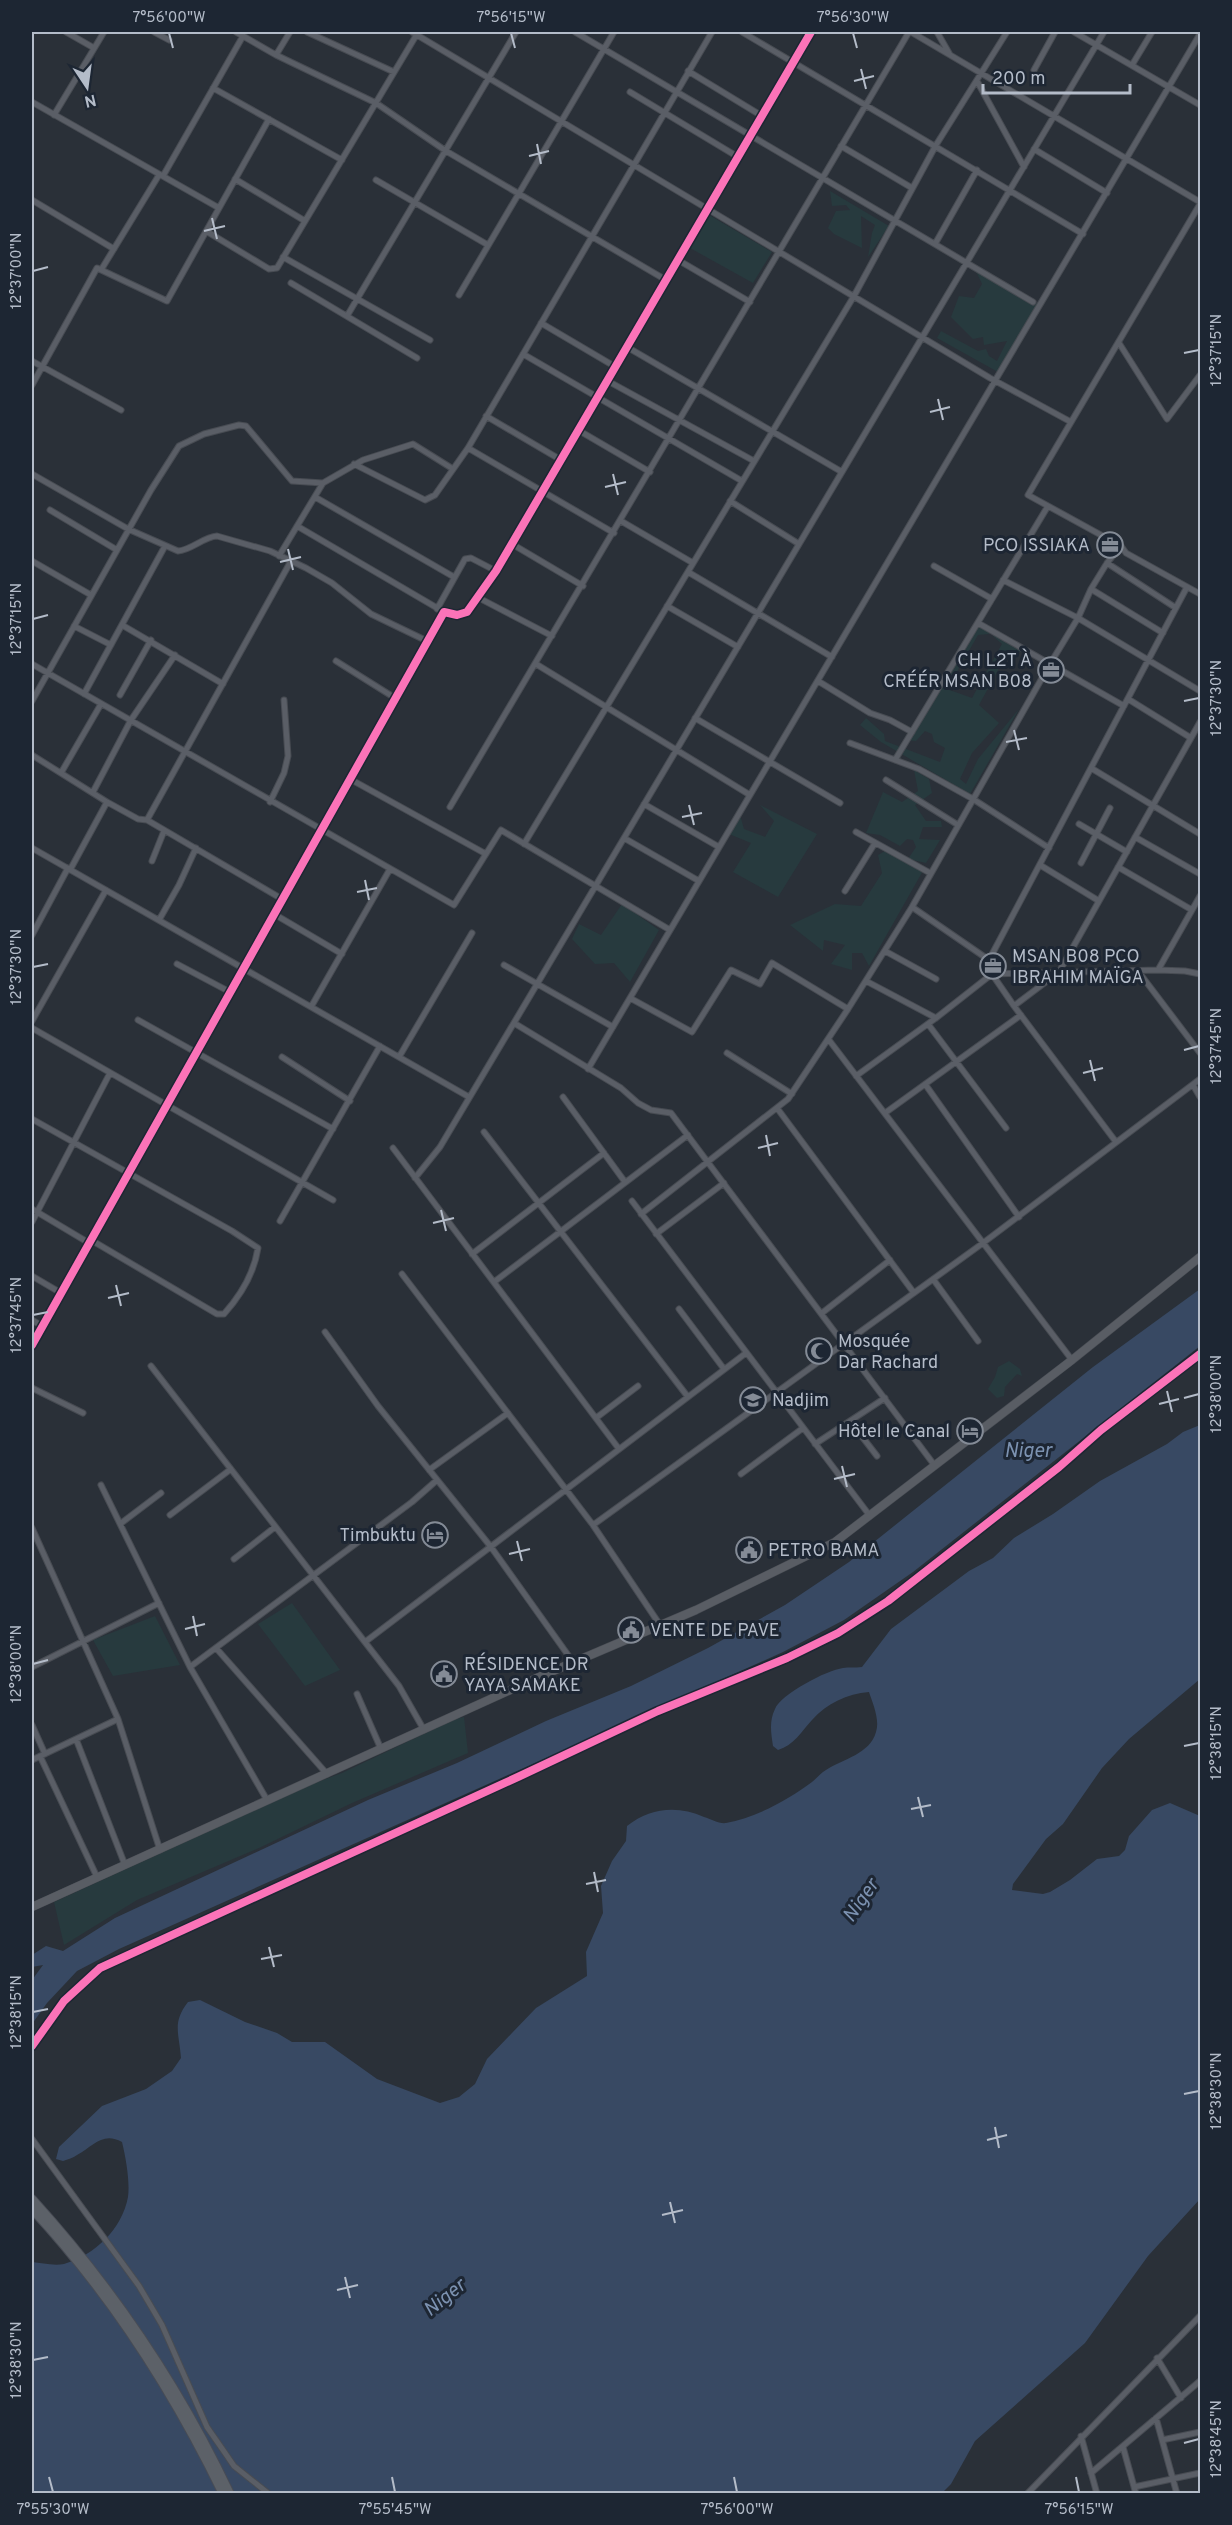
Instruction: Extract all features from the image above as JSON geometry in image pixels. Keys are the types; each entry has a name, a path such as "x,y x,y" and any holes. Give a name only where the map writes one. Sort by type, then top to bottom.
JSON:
{"main road":[{"path":"32,1907 573,1662 660,1625 827,1546 870,1516 1072,1360 1200,1257"},
{"path":"32,2199 82,2258 145,2343 198,2430 230,2493"},
{"path":"32,2209 77,2261 141,2348 196,2441 223,2493"}],"street":[{"path":"66,32 94,48"},
{"path":"54,115 104,32"},
{"path":"154,32 169,40"},
{"path":"236,32 276,55 376,103 446,151 666,280"},
{"path":"276,55 290,32"},
{"path":"307,32 394,72"},
{"path":"347,316 516,32"},
{"path":"575,32 1033,302"},
{"path":"459,295 614,32"},
{"path":"354,464 425,500 435,495 468,448 712,32"},
{"path":"742,32 1083,234"},
{"path":"297,526 437,609 457,615 463,614 479,598 496,571 811,32"},
{"path":"450,807 910,32 1200,203 1028,495 1121,546 1126,553 1200,594"},
{"path":"937,32 950,54"},
{"path":"524,844 854,296 936,145 1007,32"},
{"path":"1034,70 1055,32"},
{"path":"1074,32 1200,105"},
{"path":"415,1178 440,1147 1104,32"},
{"path":"1132,65 1152,32"},
{"path":"206,231 270,269 277,268 376,103 415,33 996,381 1071,422"},
{"path":"588,1069 1200,34"},
{"path":"101,270 161,176 243,36"},
{"path":"688,71 762,116"},
{"path":"977,81 1024,167"},
{"path":"213,88 342,160"},
{"path":"630,92 738,157"},
{"path":"32,102 219,208"},
{"path":"32,385 97,268 167,301 268,119"},
{"path":"841,146 912,188"},
{"path":"1034,150 1107,193"},
{"path":"935,244 977,170"},
{"path":"235,179 305,221"},
{"path":"376,180 488,245"},
{"path":"32,200 114,249"},
{"path":"283,257 430,340"},
{"path":"678,260 750,302"},
{"path":"291,283 417,358"},
{"path":"541,322 614,366"},
{"path":"1119,343 1167,419 1200,375"},
{"path":"627,346 842,472"},
{"path":"523,354 742,481"},
{"path":"32,361 121,411"},
{"path":"606,380 754,461"},
{"path":"486,417 561,460"},
{"path":"32,699 128,529 179,446 204,434 246,426 292,481 323,483"},
{"path":"578,430 650,472"},
{"path":"279,556 323,483 354,464 413,444 453,469"},
{"path":"468,448 614,533"},
{"path":"32,474 128,529 178,551 185,550 209,537 217,536 291,561 332,583 371,614 427,641"},
{"path":"315,497 454,577"},
{"path":"730,501 799,544"},
{"path":"895,760 1048,506"},
{"path":"50,510 117,550"},
{"path":"621,520 693,563"},
{"path":"512,544 583,586"},
{"path":"84,694 165,546"},
{"path":"641,1214 792,1094 829,1040 912,907 1078,618 1091,589 1121,546"},
{"path":"437,609 465,559 468,558 496,571"},
{"path":"32,561 91,595"},
{"path":"147,820 291,561"},
{"path":"1107,563 1176,608"},
{"path":"934,566 992,599"},
{"path":"688,572 832,657"},
{"path":"1004,580 1078,618 1200,692"},
{"path":"1116,1142 1014,1006 992,974 989,960 1187,587"},
{"path":"1091,589 1163,633"},
{"path":"479,598 552,636"},
{"path":"667,606 738,647"},
{"path":"32,1345 444,612"},
{"path":"978,623 1124,706"},
{"path":"122,625 223,684"},
{"path":"74,626 111,645"},
{"path":"120,695 151,640"},
{"path":"93,792 131,720 176,655"},
{"path":"336,661 395,698"},
{"path":"32,664 270,802 454,905 501,830 670,930"},
{"path":"536,664 750,795"},
{"path":"818,681 870,713 890,720 912,732"},
{"path":"1128,699 1191,738"},
{"path":"270,802 284,773 288,756 284,700"},
{"path":"61,773 101,704"},
{"path":"696,718 840,803"},
{"path":"1014,1006 1059,972 1200,722"},
{"path":"850,743 919,769 973,799 1049,848"},
{"path":"32,755 107,802 138,819 147,820 282,899"},
{"path":"1091,768 1200,834"},
{"path":"350,778 486,854"},
{"path":"886,780 958,825"},
{"path":"32,935 107,802"},
{"path":"645,804 719,847"},
{"path":"1082,863 1110,808"},
{"path":"1078,824 1127,852"},
{"path":"152,861 164,831"},
{"path":"856,832 930,873"},
{"path":"1135,837 1200,874"},
{"path":"624,838 699,881"},
{"path":"845,891 875,843"},
{"path":"32,848 470,1097"},
{"path":"159,920 196,848"},
{"path":"1040,865 1099,902"},
{"path":"1118,867 1196,907"},
{"path":"311,1007 390,869"},
{"path":"32,1021 106,890"},
{"path":"1158,970 1196,907 1200,896"},
{"path":"912,907 989,960"},
{"path":"274,914 342,954"},
{"path":"399,1057 472,933"},
{"path":"885,951 936,979"},
{"path":"630,998 692,1032 731,970 760,984 772,963 848,1009"},
{"path":"177,964 230,992"},
{"path":"504,965 613,1027"},
{"path":"856,1076 992,974 1185,970 1200,974"},
{"path":"1138,971 1200,1053"},
{"path":"866,981 936,1018"},
{"path":"885,1113 1021,1015"},
{"path":"138,1020 333,1129"},
{"path":"514,1023 621,1088 638,1103 651,1110 671,1113 935,1466"},
{"path":"928,1024 1006,1128"},
{"path":"32,1028 333,1200"},
{"path":"829,1040 1072,1360"},
{"path":"280,1221 380,1047"},
{"path":"727,1053 792,1094"},
{"path":"282,1057 350,1101"},
{"path":"32,1222 34,1211 74,1143 110,1073"},
{"path":"593,1525 983,1243 1200,1079"},
{"path":"925,1084 1018,1217"},
{"path":"1193,1085 1200,1097"},
{"path":"563,1097 625,1182"},
{"path":"777,1108 914,1293"},
{"path":"32,1119 232,1230 258,1248 257,1258 241,1295 224,1314 217,1314 34,1211"},
{"path":"484,1132 688,1397"},
{"path":"494,1282 688,1134"},
{"path":"393,1148 619,1449"},
{"path":"472,1254 604,1153"},
{"path":"656,1234 724,1183"},
{"path":"632,1201 870,1516"},
{"path":"822,1313 890,1260"},
{"path":"402,1274 593,1525 660,1625"},
{"path":"32,1276 61,1293"},
{"path":"933,1279 978,1341"},
{"path":"679,1309 724,1369"},
{"path":"32,1320 42,1326"},
{"path":"325,1332 378,1406 491,1546 573,1662"},
{"path":"364,1642 746,1353"},
{"path":"32,2046 63,2001 100,1968 657,1711 787,1658 838,1634 888,1601 1059,1467 1101,1430 1200,1354"},
{"path":"151,1366 399,1686 424,1730"},
{"path":"596,1418 638,1386"},
{"path":"32,1388 83,1413"},
{"path":"815,1444 885,1398"},
{"path":"429,1470 508,1413"},
{"path":"850,1422 877,1456"},
{"path":"741,1474 803,1428"},
{"path":"170,1515 231,1469"},
{"path":"190,1667 438,1480"},
{"path":"101,1485 190,1667 267,1800"},
{"path":"120,1524 161,1493"},
{"path":"234,1559 275,1527"},
{"path":"32,1528 118,1719 160,1850"},
{"path":"32,1667 159,1603"},
{"path":"216,1648 327,1774"},
{"path":"357,1695 381,1749"},
{"path":"32,1760 118,1719"},
{"path":"32,1725 42,1755 97,1877"},
{"path":"76,1739 125,1864"},
{"path":"32,2139 139,2286 162,2325 207,2427 234,2466 269,2493"},
{"path":"1027,2493 1200,2316"},
{"path":"1157,2358 1181,2398"},
{"path":"1091,2473 1200,2381"},
{"path":"1156,2418 1177,2493"},
{"path":"1162,2440 1200,2432"},
{"path":"1081,2436 1097,2493"},
{"path":"1123,2446 1136,2493"},
{"path":"1134,2487 1200,2474"}],"green space":[{"path":"830,191 889,226 868,257 875,225 861,216 862,248 834,234 828,228 836,211 850,210 846,205 832,206"},
{"path":"709,215 772,252 753,283 690,248"},
{"path":"975,269 1038,304 998,372 937,338 941,331 978,351 986,349 989,356 997,361 1007,341 984,345 983,337 973,339 951,317 959,296 974,298 982,284"},
{"path":"990,627 989,634 978,635 947,689 972,698 1002,644 993,636 996,631 1023,645 1024,652 1009,650 979,705 999,723 972,753 960,779 966,784 978,759 1019,709 970,794 881,742 860,725 866,718 884,734 885,741 940,762 945,748 934,742 932,734 925,731 916,741 905,740 976,628"},
{"path":"914,770 929,779 932,793 915,805 926,821 941,821 942,827 923,827 919,839 940,840 926,863 908,859 916,847 913,840 907,839 900,846 880,835 866,833 883,792 902,802 918,791"},
{"path":"760,805 817,834 778,897 733,872 751,843 729,834 740,815 744,829 765,837 774,821"},
{"path":"887,850 924,869 869,966 862,953 852,953 852,970 831,964 845,945 824,940 823,951 790,925 835,904 861,906 882,873 878,855"},
{"path":"622,904 659,930 630,982 614,963 595,964 572,939 579,924 601,935"},
{"path":"1009,1361 1020,1369 1022,1376 1017,1374 1005,1387 1004,1396 997,1398 988,1389 998,1367"},
{"path":"292,1603 340,1670 305,1686 258,1624"},
{"path":"155,1616 180,1665 113,1676 93,1640"},
{"path":"464,1717 468,1753 352,1803 259,1848 137,1900 64,1945 54,1902 312,1784 342,1773 455,1719"}],"water":[{"name":"Niger","path":"1200,1289 1200,1346 913,1572 844,1620 783,1652 119,1949 77,1971 47,2003 32,2024 32,1980 43,1965 32,1967 32,1955 46,1946 63,1951 115,1918 368,1800 631,1686 708,1648 785,1605 849,1562 1093,1367"},
{"path":"1200,1425 1200,1679 1129,1739 1102,1768 1063,1824 1046,1839 1013,1884 1012,1890 1043,1894 1050,1892 1097,1859 1119,1856 1125,1850 1129,1836 1152,1810 1170,1803 1200,1816 1200,2199 1148,2256 1085,2343 975,2441 951,2484 942,2493 32,2493 32,2262 64,2264 86,2254 113,2230 125,2209 128,2197 127,2170 122,2142 109,2138 104,2139 63,2161 56,2159 59,2147 102,2106 146,2089 172,2071 181,2058 178,2022 188,2002 200,2000 245,2022 277,2033 292,2042 325,2042 377,2079 440,2103 459,2097 475,2084 487,2059 536,2008 587,1976 586,1952 603,1913 601,1886 612,1861 626,1841 627,1826 645,1815 664,1810 694,1813 723,1823 737,1821 782,1802 803,1789 826,1770 862,1751 873,1739 877,1727 876,1712 869,1692 845,1697 831,1704 818,1714 793,1741 778,1750 773,1746 771,1732 775,1709 795,1690 816,1678 836,1670 862,1667 891,1629 969,1571 993,1558 1014,1538 1100,1481 1167,1444 1183,1432"}],"cycle path":[{"path":"32,1345 444,612 457,615 467,612 496,571 811,32"},
{"path":"32,2046 64,2001 100,1968 658,1711 787,1658 838,1633 888,1601 1059,1467 1101,1430 1200,1354"}],"place":[{"name":"PCO ISSIAKA","path":"1110,545"},
{"name":"CH L2T À CRÉÉR MSAN B08","path":"1051,670"},
{"name":"MSAN B08 PCO IBRAHIM MAÏGA","path":"993,966"},
{"name":"Mosquée Dar Rachard","path":"819,1351"},
{"name":"Nadjim","path":"753,1400"},
{"name":"Hôtel le Canal","path":"970,1431"},
{"name":"Timbuktu","path":"435,1535"},
{"name":"PETRO BAMA","path":"749,1550"},
{"name":"VENTE DE PAVE","path":"631,1630"},
{"name":"RÉSIDENCE DR YAYA SAMAKE","path":"444,1674"}]}
